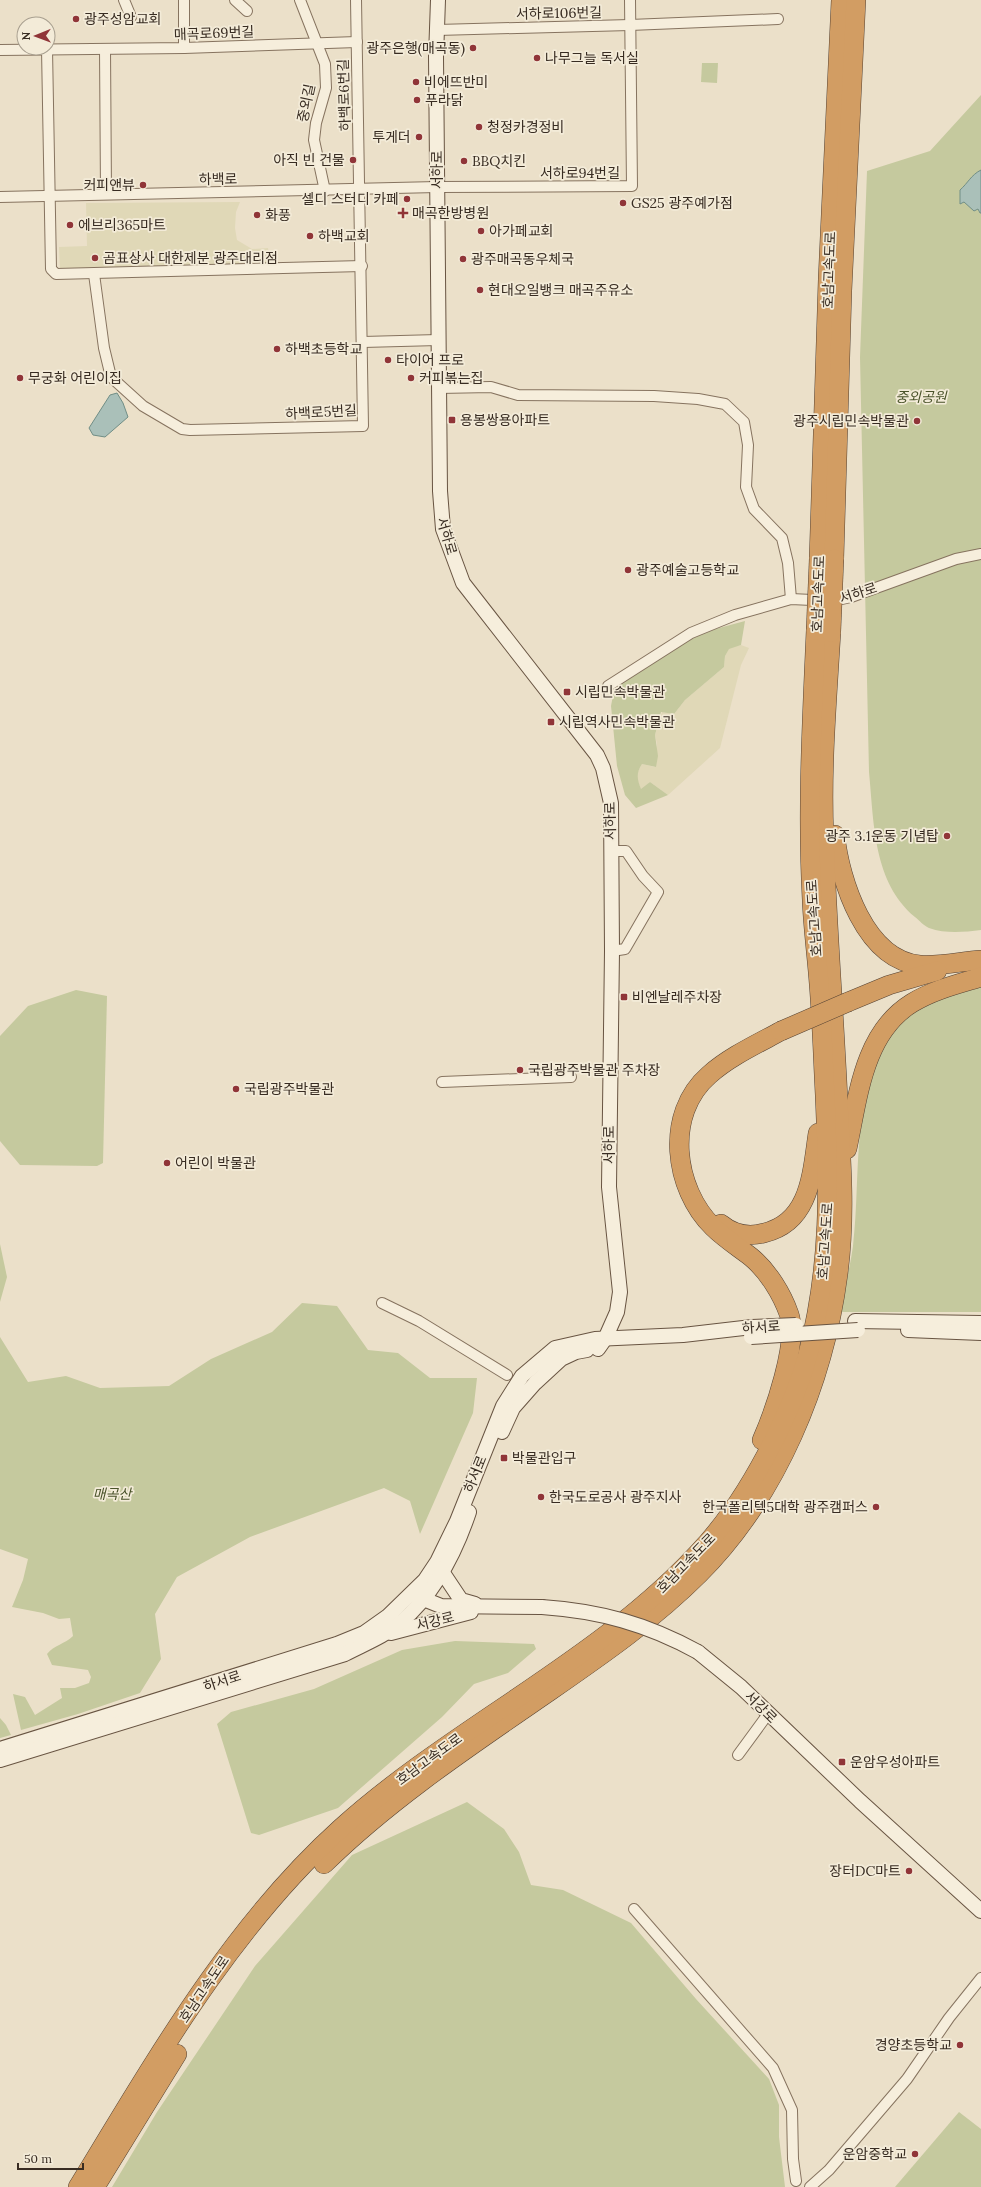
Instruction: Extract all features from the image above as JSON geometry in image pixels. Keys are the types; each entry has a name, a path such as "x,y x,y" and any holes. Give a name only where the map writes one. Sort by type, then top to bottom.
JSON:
{"highway":[{"name":"호남고속도로","path":"827,559 829,271 841,0"},
{"name":"호남고속도로","path":"78,2187 186,2015 234,1946 276,1894 340,1829 390,1787 570,1661 656,1595 708,1543 735,1508 763,1462 790,1406 807,1358 818,1312 826,1259 829,1188 820,989 812,902 810,822 823,631 853,86 856,0"},
{"path":"853,86 863,28 865,0"},
{"name":"호남고속도로","path":"98,2183 217,1992 267,1924 298,1889 344,1844 452,1760 614,1646 656,1614 701,1572 746,1517 772,1473 796,1426 816,1373 839,1273 842,1210 824,834 826,730 823,631"},
{"path":"826,730 832,760 833,817 838,860 860,917 875,942 896,958 920,965 981,960"},
{"path":"849,1007 888,985 922,974 981,960"},
{"path":"684,1566 747,1472 766,1430 780,1389 791,1348 790,1316 768,1275 752,1258 713,1228 696,1208 686,1188 680,1168 681,1130 685,1111 694,1092 708,1075 756,1044 782,1036 849,1007 923,982 959,974 981,972"},
{"path":"841,1176 864,1071 877,1041 893,1018 912,1003 930,994 981,978"},
{"path":"782,1036 726,1072 711,1085 696,1105 689,1123 685,1144 690,1180 703,1205 722,1225 744,1235 765,1233 783,1225 795,1216 802,1206 809,1186 824,1090"}],"main road":[{"name":"서하로","path":"438,0 437,188 440,514 448,544 463,583 597,755 609,787 611,803 612,951 609,1187 620,1292 618,1312 601,1344"},
{"name":"하서로","path":"0,1760 345,1654 381,1635 400,1622 418,1596 457,1521 503,1406 522,1376 554,1348 683,1335 856,1326 981,1323"},
{"name":"하서로","path":"856,1326 883,1329 981,1334"},
{"name":"하서로","path":"0,1749 337,1644 364,1633 418,1596 443,1573 462,1534 474,1499 513,1408 535,1383 561,1359 576,1352 601,1344"},
{"path":"443,1573 461,1600 489,1608"},
{"name":"서강로","path":"418,1596 441,1606 489,1608 542,1607 597,1613 632,1622 671,1638 698,1652 729,1676 981,1911"},
{"name":"서강로","path":"381,1635 489,1608"}],"street":[{"path":"124,0 131,17"},
{"path":"184,0 184,48"},
{"path":"235,0 247,11"},
{"name":"중외길","path":"300,0 325,64 326,88 316,123 314,140 325,191"},
{"name":"하백로6번길","path":"356,0 361,190"},
{"name":"서하로94번길","path":"437,188 632,186 630,0"},
{"name":"서하로106번길","path":"437,30 630,25 778,19"},
{"name":"매곡로69번길","path":"56,49 184,48 357,42"},
{"path":"105,49 106,194"},
{"name":"매곡로69번길","path":"0,50 16,50"},
{"path":"46,56 52,271 56,274 362,266"},
{"name":"하백로","path":"0,197 437,188"},
{"name":"하백로5번길","path":"94,274 104,348 111,377 143,406 182,429 363,426 361,190"},
{"path":"363,342 438,340"},
{"path":"439,388 491,387 518,395 654,396 698,399 725,404 744,422 748,445 746,487 754,509 782,538 788,564 791,599"},
{"name":"서하로","path":"608,686 691,633 735,615 791,599 832,601 851,597 956,559 981,554"},
{"path":"611,851 626,851 643,876 658,892 625,949 612,951"},
{"path":"442,1082 570,1077"},
{"path":"382,1303 419,1321 507,1375"},
{"path":"738,1755 768,1714"},
{"path":"634,1909 773,2068 792,2110 793,2184 803,2182 806,2187"},
{"path":"810,2187 829,2170 908,2079 950,2018 981,1978"}],"shaded area":[{"path":"240,202 236,212 235,228 237,240 252,249 268,248 270,263 60,269 59,247 87,246 86,203"},
{"path":"741,645 749,648 741,665 720,748 668,795 650,782 641,790 637,779 638,771 642,764 655,767 657,744 655,735 662,712 674,714 685,700 724,667 725,656 729,648"}],"green space":[{"path":"702,63 718,63 717,83 701,82"},
{"name":"중외공원","path":"981,95 981,930 948,932 929,928 901,903 891,887 883,869 878,850 872,811 869,772 860,357 867,171 930,151"},
{"path":"745,621 741,645 729,649 725,656 724,667 685,700 674,714 661,712 655,735 658,756 656,767 642,764 638,773 638,779 641,789 650,782 668,795 636,808 625,795 617,766 611,706 615,685 693,635"},
{"path":"981,987 981,1312 840,1312 853,1246 862,1115 868,1083 879,1053 896,1027 920,1005"},
{"path":"76,990 107,996 103,1163 97,1166 20,1165 0,1141 0,1036 28,1006"},
{"path":"0,1244 7,1277 0,1302"},
{"name":"매곡산","path":"302,1303 337,1306 368,1350 398,1353 430,1378 477,1378 473,1413 420,1534 410,1501 384,1488 250,1537 177,1577 155,1614 161,1659 140,1693 78,1714 21,1730 13,1694 25,1697 35,1715 62,1698 60,1688 75,1688 89,1683 91,1677 88,1670 52,1665 47,1654 73,1636 70,1618 59,1619 43,1613 12,1607 23,1580 28,1559 0,1549 0,1337 28,1382 66,1376 100,1388 169,1386 211,1359 272,1332"},
{"path":"455,1641 534,1644 536,1649 508,1673 474,1684 442,1717 338,1808 259,1835 251,1833 217,1724 231,1712 314,1689 402,1650"},
{"path":"0,1718 6,1725 11,1735 0,1738"},
{"path":"467,1802 504,1829 519,1852 531,1885 563,1890 631,1923 696,1999 769,2079 779,2105 779,2137 785,2187 112,2187 157,2112 255,1966 352,1855"},
{"path":"959,2112 981,2129 981,2187 895,2187"}],"water":[{"path":"981,170 980,213 978,209 974,211 964,202 960,204 960,190"},
{"path":"117,393 123,403 128,417 105,437 93,435 89,428 110,395"}],"place":[{"name":"광주성암교회","path":"76,19"},
{"name":"광주은행(매곡동)","path":"473,48"},
{"name":"나무그늘 독서실","path":"537,58"},
{"name":"비에뜨반미","path":"416,82"},
{"name":"푸라닭","path":"417,100"},
{"name":"청정카경정비","path":"479,127"},
{"name":"투게더","path":"419,137"},
{"name":"아직 빈 건물","path":"353,160"},
{"name":"BBQ치킨","path":"464,161"},
{"name":"커피앤뷰","path":"143,185"},
{"name":"셀디 스터디 카페","path":"407,199"},
{"name":"GS25 광주예가점","path":"623,203"},
{"name":"매곡한방병원","path":"403,213"},
{"name":"화풍","path":"257,215"},
{"name":"에브리365마트","path":"70,225"},
{"name":"아가페교회","path":"481,231"},
{"name":"하백교회","path":"310,236"},
{"name":"곰표상사 대한제분 광주대리점","path":"95,258"},
{"name":"광주매곡동우체국","path":"463,259"},
{"name":"현대오일뱅크 매곡주유소","path":"480,290"},
{"name":"하백초등학교","path":"277,349"},
{"name":"타이어 프로","path":"388,360"},
{"name":"무궁화 어린이집","path":"20,378"},
{"name":"커피볶는집","path":"411,378"},
{"name":"용봉쌍용아파트","path":"452,420"},
{"name":"광주시립민속박물관","path":"917,421"},
{"name":"광주예술고등학교","path":"628,570"},
{"name":"시립민속박물관","path":"567,692"},
{"name":"시립역사민속박물관","path":"551,722"},
{"name":"광주 3.1운동 기념탑","path":"947,836"},
{"name":"비엔날레주차장","path":"624,997"},
{"name":"국립광주박물관 주차장","path":"520,1070"},
{"name":"국립광주박물관","path":"236,1089"},
{"name":"어린이 박물관","path":"167,1163"},
{"name":"박물관입구","path":"504,1458"},
{"name":"한국도로공사 광주지사","path":"541,1497"},
{"name":"한국폴리텍5대학 광주캠퍼스","path":"876,1507"},
{"name":"운암우성아파트","path":"842,1762"},
{"name":"장터DC마트","path":"909,1871"},
{"name":"경양초등학교","path":"960,2045"},
{"name":"운암중학교","path":"915,2154"}]}
